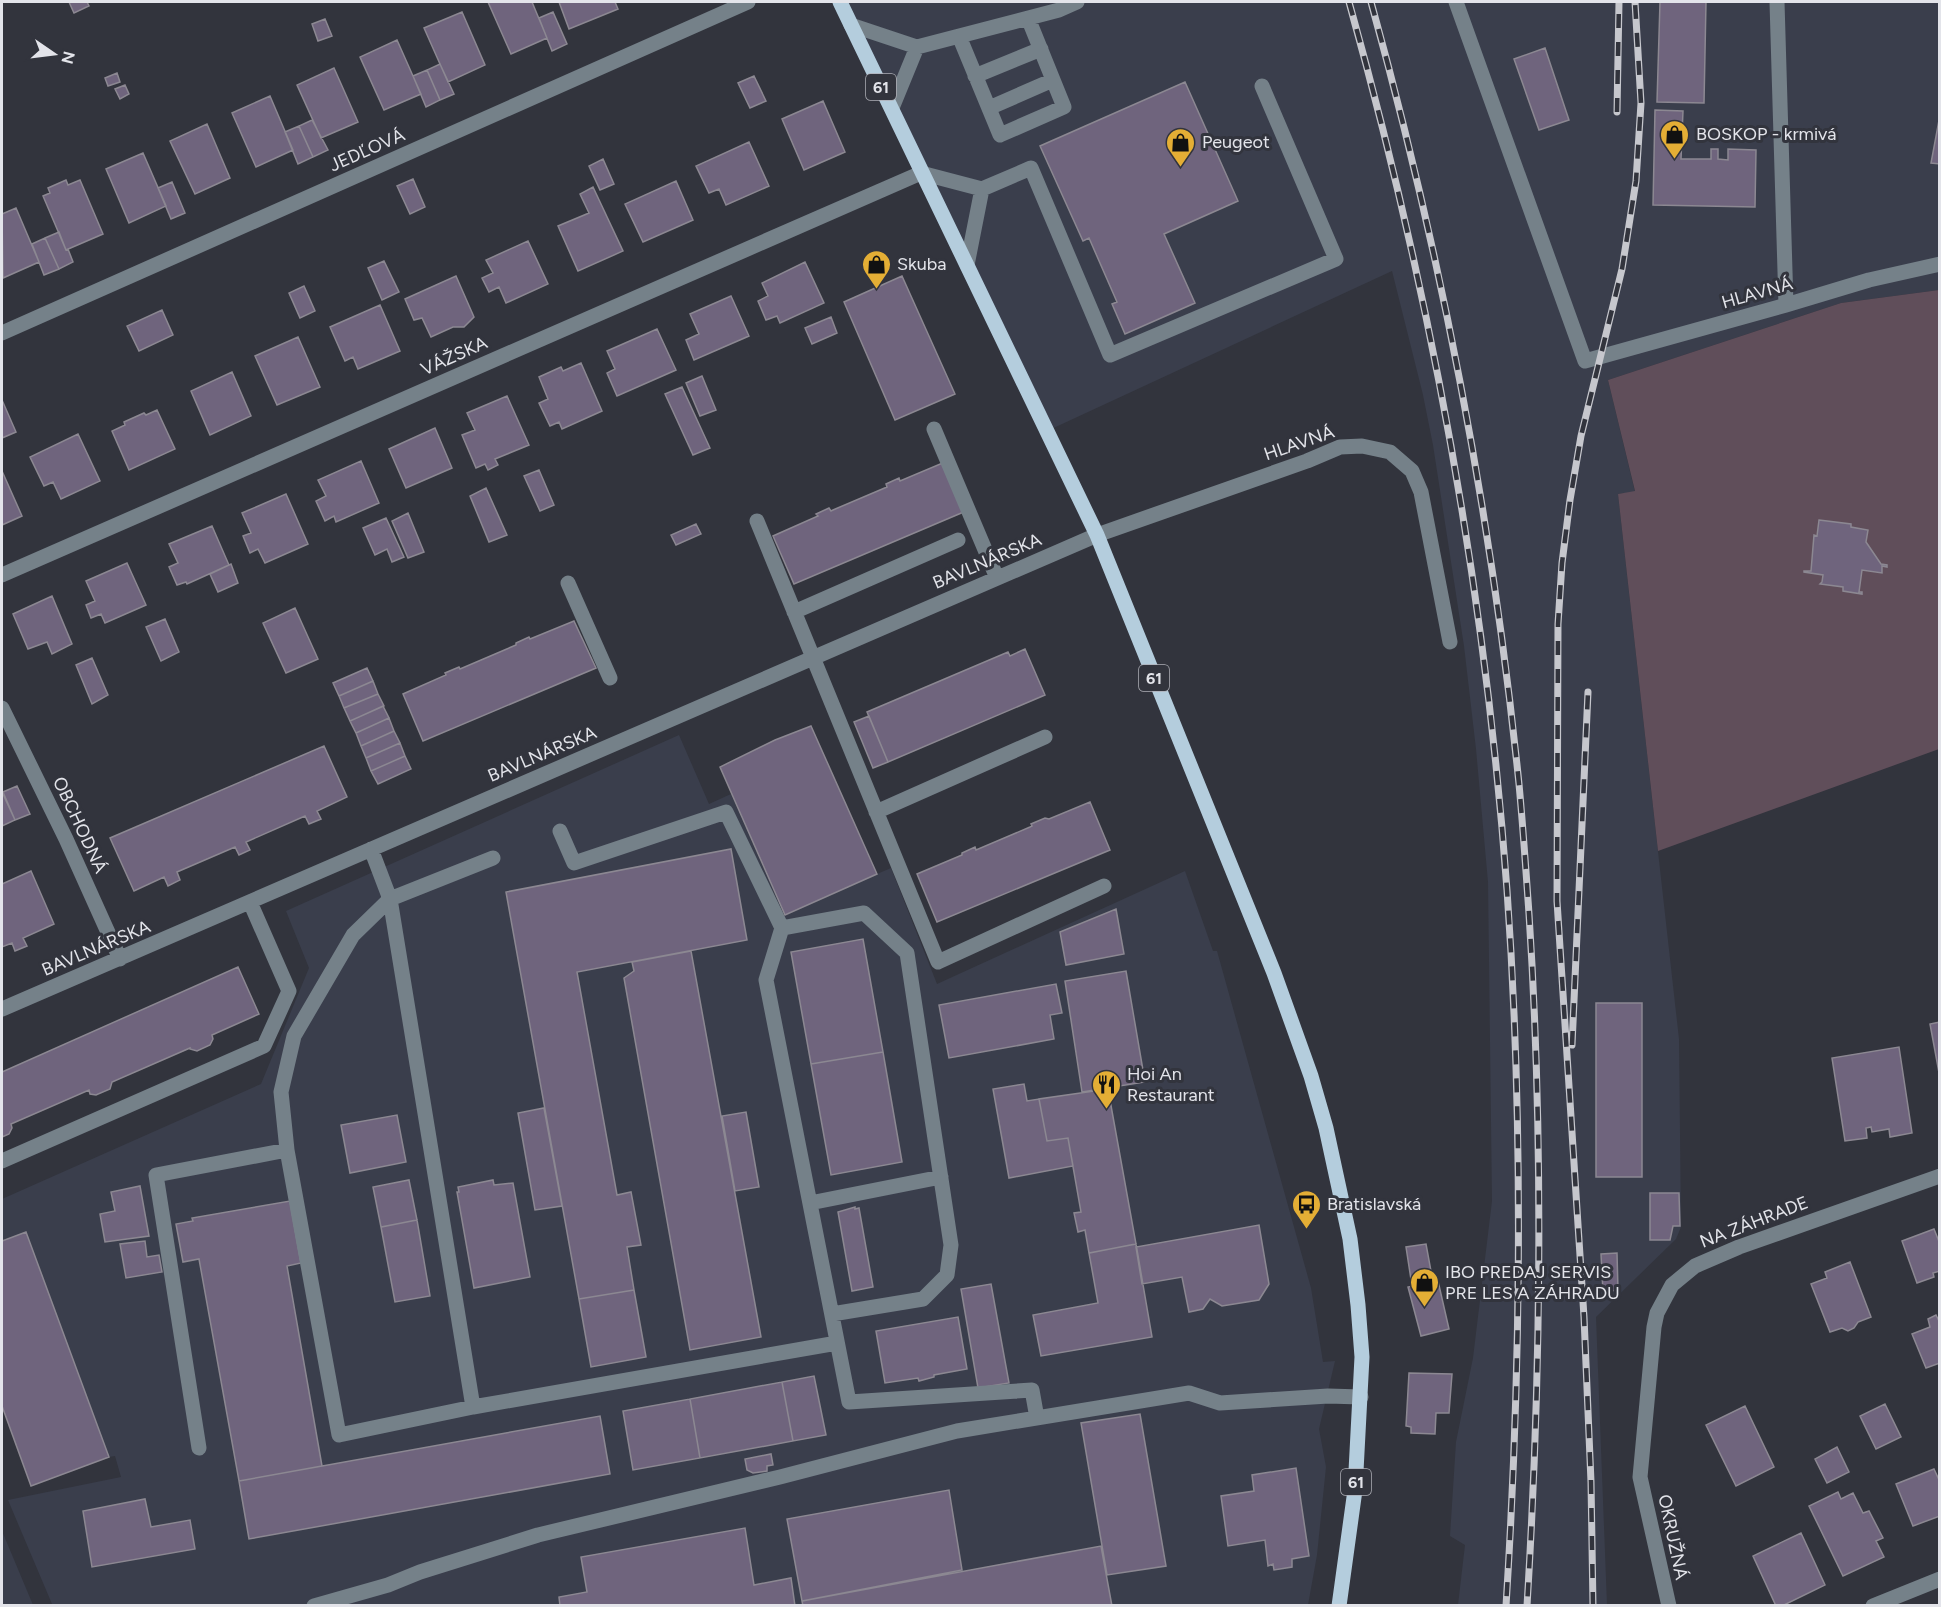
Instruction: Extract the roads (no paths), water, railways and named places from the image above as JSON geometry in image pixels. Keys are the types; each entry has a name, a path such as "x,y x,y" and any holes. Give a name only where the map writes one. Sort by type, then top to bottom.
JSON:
{"main road":[{"name":"61","path":"840,2 1096,535 1274,973 1311,1076 1326,1128 1350,1239 1362,1357 1355,1490 1339,1605"}],"street":[{"name":"JEDĽOVÁ","path":"2,333 748,2"},
{"path":"851,25 916,47 1059,10 1077,2"},
{"name":"HLAVNÁ","path":"1456,2 1585,361 1869,280 1940,264"},
{"path":"1777,2 1786,305"},
{"path":"959,36 1000,135 1064,107 1028,18"},
{"path":"891,108 916,47"},
{"path":"975,76 1041,49"},
{"path":"989,108 1053,80"},
{"path":"921,173 982,189 1031,168 1110,355 1336,259 1262,86"},
{"name":"VÁŽSKA","path":"2,575 921,173"},
{"path":"967,264 982,189"},
{"path":"933,429 997,578"},
{"name":"HLAVNÁ","path":"1096,535 1307,461 1340,447 1362,446 1390,452 1412,471 1422,492 1450,642"},
{"path":"757,521 938,962 1104,886"},
{"name":"BAVLNÁRSKA","path":"2,1009 1096,535"},
{"path":"794,612 958,540"},
{"path":"568,583 610,678"},
{"name":"OBCHODNÁ","path":"2,708 66,838 120,959"},
{"path":"876,812 1046,737"},
{"path":"560,831 574,862 726,812 782,928 766,980 849,1402 1032,1390 1036,1418"},
{"path":"371,849 390,899 473,1407"},
{"path":"493,858 390,899 353,935 294,1036 281,1092 287,1150 339,1435 473,1407 837,1343"},
{"path":"2,1161 264,1046 289,991 250,902"},
{"path":"782,928 864,913 907,953 951,1245 947,1275 922,1299 832,1314"},
{"path":"198,1448 156,1175 287,1150"},
{"name":"NA ZÁHRADE","path":"1640,1477 1654,1327 1658,1313 1672,1285 1695,1266 1738,1247 1940,1176"},
{"path":"810,1203 941,1177"},
{"path":"314,1605 377,1588 538,1534 780,1477 957,1431 1189,1393 1220,1403 1328,1396 1361,1397"},
{"name":"OKRUŽNÁ","path":"1640,1477 1669,1605"},
{"path":"1873,1605 1940,1579"}],"railway":[{"path":"1349,2 1405,220 1429,331 1469,553 1497,777 1512,979 1518,1158 1515,1427 1506,1606"},
{"path":"1371,2 1420,195 1462,390 1494,586 1519,784 1534,1001 1539,1174 1538,1346 1527,1606"},
{"path":"1617,112 1619,2"},
{"path":"1593,1606 1591,1482 1584,1317 1557,901 1558,624 1562,563 1581,436 1622,269 1636,181 1641,103 1635,2"},
{"path":"1572,1045 1588,692"}],"place":[{"name":"BOSKOP - krmivá","path":"1675,160"},
{"name":"Peugeot","path":"1181,168"},
{"name":"Skuba","path":"876,290"},
{"name":"Hoi An Restaurant","path":"1106,1110"},
{"name":"Bratislavská","path":"1306,1230"},
{"name":"IBO PREDAJ SERVIS PRE LES A ZÁHRADU","path":"1424,1308"}]}
